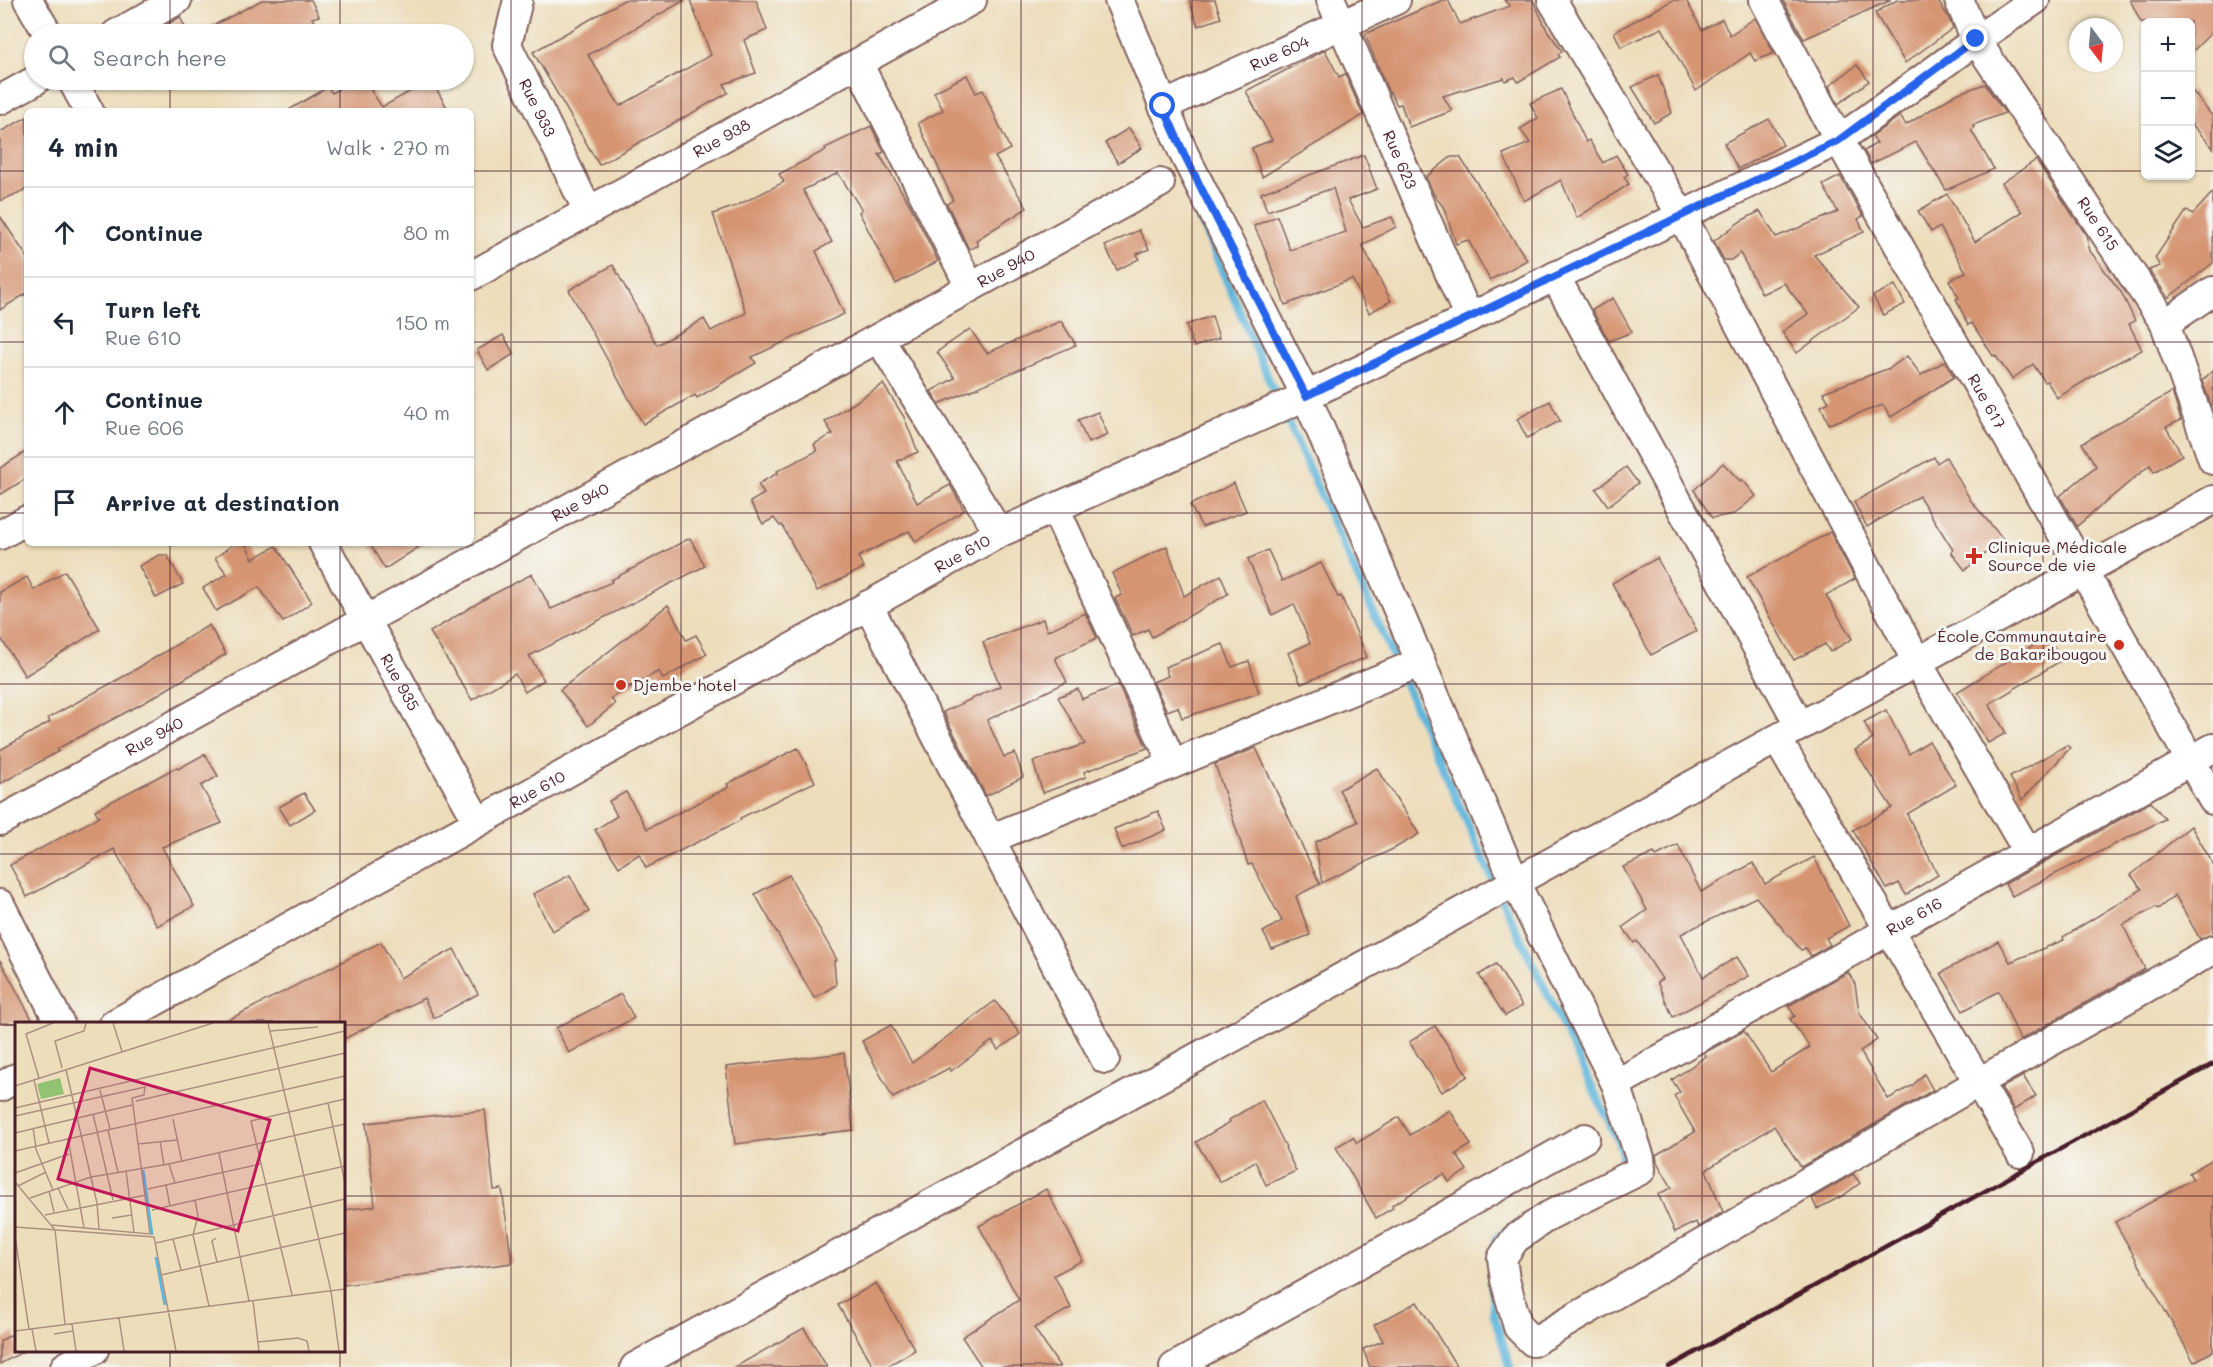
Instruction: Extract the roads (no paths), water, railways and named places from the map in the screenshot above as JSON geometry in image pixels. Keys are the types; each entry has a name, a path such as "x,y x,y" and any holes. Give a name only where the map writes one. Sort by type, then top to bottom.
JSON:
{"street":[{"path":"28,0 42,24"},
{"path":"134,24 177,0"},
{"name":"Rue 933","path":"518,0 507,45 588,211"},
{"name":"Rue 938","path":"474,274 972,0"},
{"path":"1119,0 1184,154 1306,396 1515,882 1616,1084 1640,1158 1641,1170 1548,1216 1515,1239 1502,1258 1505,1280 1518,1327 1533,1342 1978,1082 2213,950"},
{"name":"Rue 604","path":"1163,106 1337,12 1396,0"},
{"path":"1552,0 1682,216 1917,662 2028,852"},
{"name":"Rue 617","path":"1764,0 1839,140 2084,571 2202,754 2213,800"},
{"name":"Rue 615","path":"1959,0 1976,39 2164,324 2213,460"},
{"name":"Rue 610","path":"116,1022 999,533 1306,396 1839,140 1976,39 2035,0"},
{"name":"Rue 623","path":"1337,12 1470,318"},
{"path":"858,63 970,287"},
{"path":"0,99 24,86"},
{"path":"77,90 87,108"},
{"name":"Rue 940","path":"0,821 1160,183"},
{"path":"1555,276 1889,930 2020,1153"},
{"path":"2164,324 2213,291"},
{"path":"879,338 999,533"},
{"path":"635,1367 2213,500"},
{"path":"1055,508 1173,764"},
{"path":"0,535 24,522"},
{"name":"Rue 935","path":"325,546 478,822"},
{"path":"868,605 1105,1059"},
{"path":"990,839 1421,662"},
{"name":"Rue 616","path":"1616,1084 2202,754"},
{"path":"0,904 59,1022"},
{"path":"0,1087 15,1079"},
{"path":"1174,1367 1586,1138"},
{"path":"65,1367 91,1352"}],"waterway":[{"path":"1189,194 1276,396"},
{"path":"1288,422 1396,663"},
{"path":"1404,682 1493,880"},
{"path":"1502,900 1622,1149 1622,1161 1612,1172"},
{"path":"1494,1251 1497,1237 1510,1229"},
{"path":"1491,1275 1493,1312 1510,1367"}],"railway":[{"path":"1669,1367 2213,1064"}],"place":[{"name":"Clinique Médicale Source de vie","path":"1974,556"},
{"name":"École Communautaire de Bakaribougou","path":"2119,645"},
{"name":"Djembe hotel","path":"621,685"}]}
